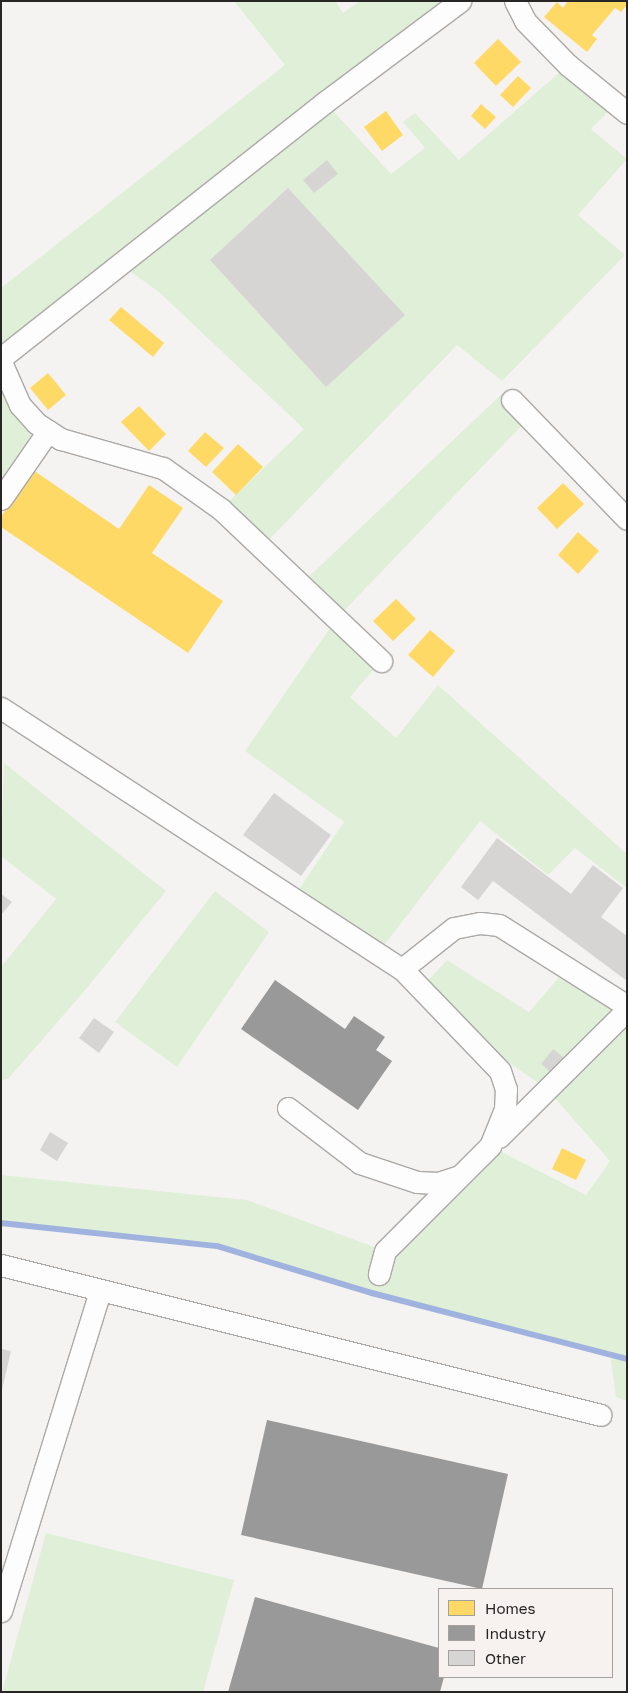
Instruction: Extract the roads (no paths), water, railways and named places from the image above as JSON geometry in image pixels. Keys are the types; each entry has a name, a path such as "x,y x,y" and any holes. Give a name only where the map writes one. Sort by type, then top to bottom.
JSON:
{"street":[{"path":"1,358 325,102 460,1"},
{"path":"515,1 524,21 562,58 627,113"},
{"path":"1,362 20,405 48,431 61,439 163,468 221,509 381,660"},
{"path":"512,400 627,519"},
{"path":"1,498 48,431"},
{"path":"1,708 402,969 500,1071 506,1089 505,1109 490,1146"},
{"path":"402,969 454,928 480,923 499,925 627,1006"},
{"path":"379,1274 385,1251 627,1010"},
{"path":"288,1108 360,1163 417,1182 438,1183 459,1176"},
{"path":"1,1265 100,1292 600,1415"},
{"path":"1,1611 100,1292"}],"waterway":[{"path":"1,1223 217,1246 372,1293 627,1359"}]}
